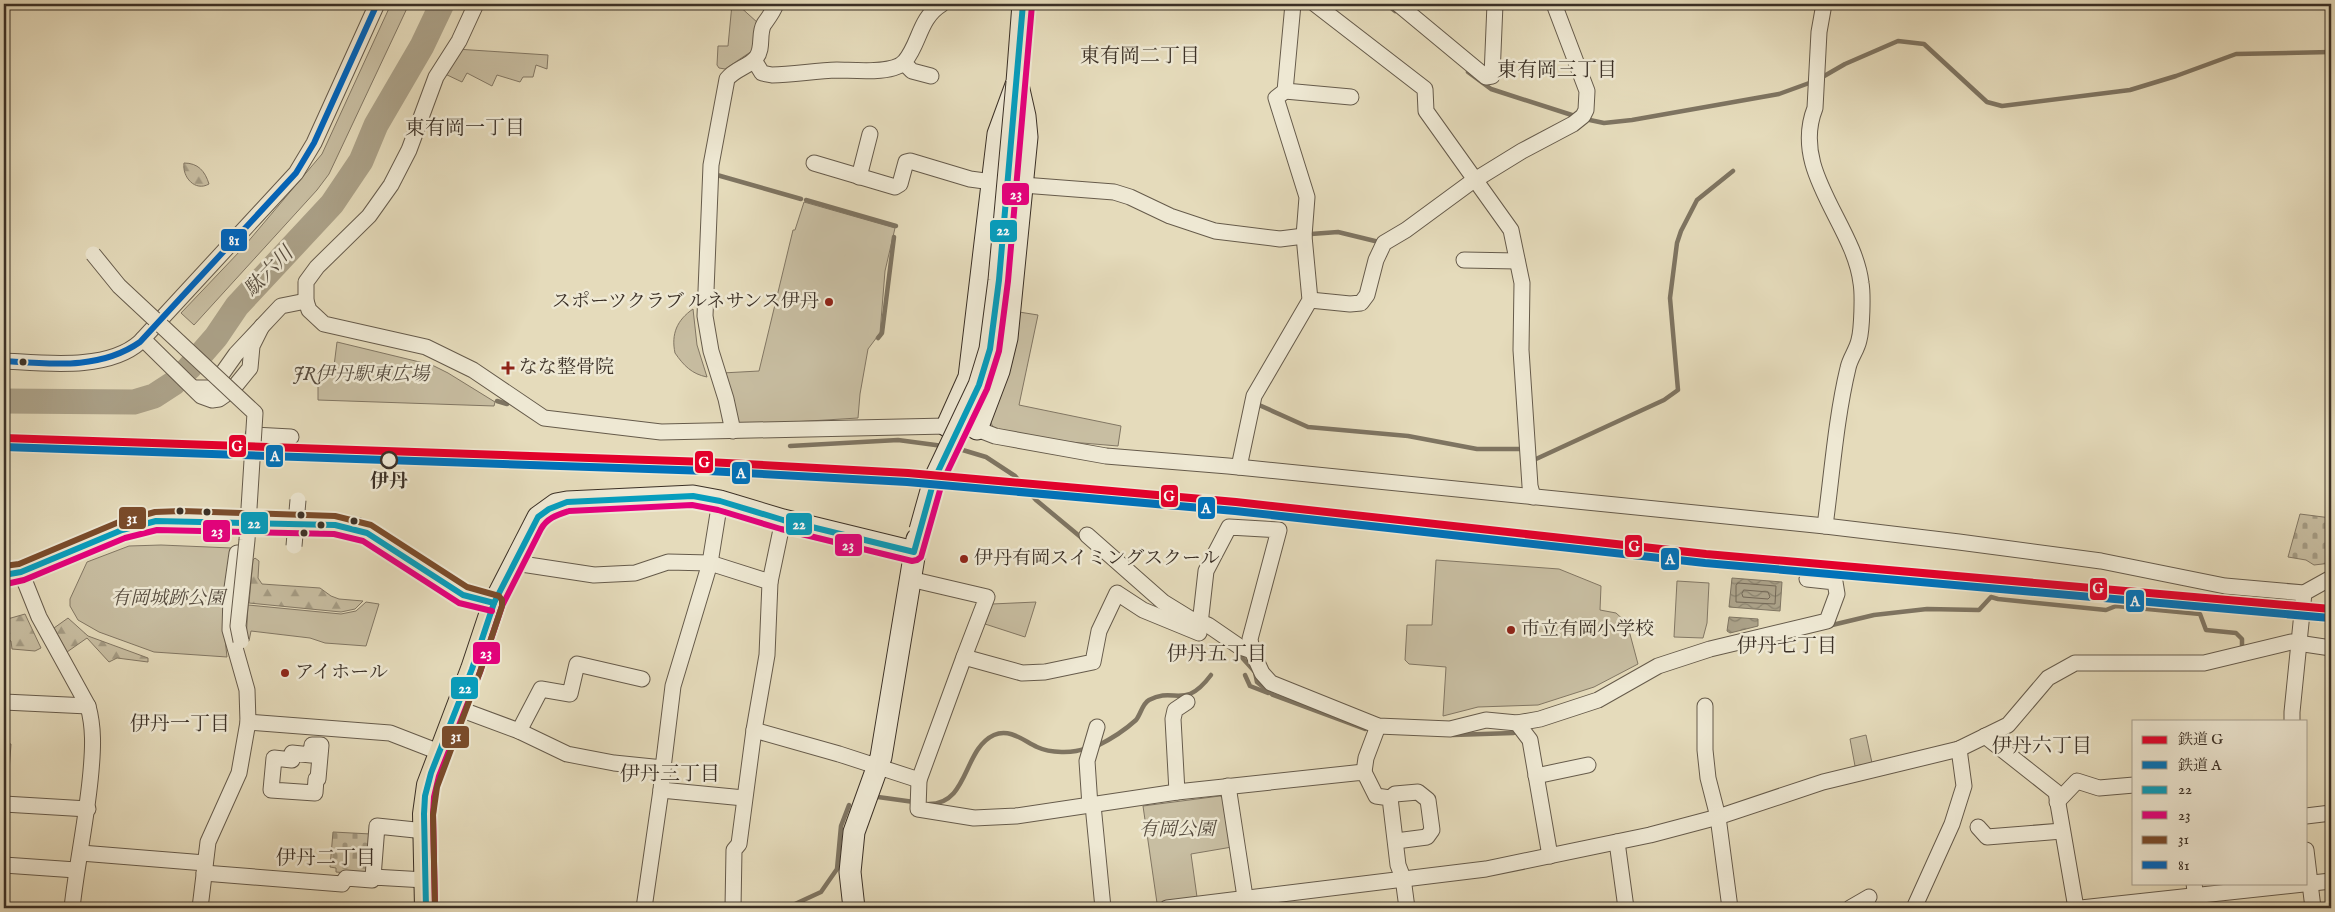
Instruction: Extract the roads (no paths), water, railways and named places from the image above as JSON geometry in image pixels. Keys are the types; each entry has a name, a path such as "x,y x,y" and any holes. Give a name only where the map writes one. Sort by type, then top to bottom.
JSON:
{"main road":[{"path":"240,522 335,525 357,529 377,538 463,595 494,603 457,708 439,752 425,796 426,908"}],"street":[{"path":"4,361 99,362 128,351 143,339 213,261 286,185 305,160 378,4"},
{"path":"476,4 458,41 436,77 409,150 391,185 369,216 317,267 306,282 306,301 309,310 324,324 417,344 452,358 544,418 661,432 947,426 977,429 995,436 1106,456 1825,526 2101,561 2225,586 2304,593 2331,578"},
{"path":"733,431 726,399 711,351 705,316 712,165 727,78 733,72 754,60 759,54 764,24 769,19 776,4"},
{"path":"754,60 762,73 772,75 834,70 880,70 900,66 904,63 928,15 942,4"},
{"path":"854,908 850,872 854,832 881,757 914,552 934,480 979,385 990,349 998,289 1023,4"},
{"path":"1285,91 1293,4"},
{"path":"1315,4 1426,89 1426,111 1511,230 1522,283 1521,350 1524,410 1530,486 1533,497"},
{"path":"1398,4 1486,77 1492,76 1495,4"},
{"path":"1310,300 1350,304 1362,303 1368,295 1382,246 1475,179 1522,151 1562,131 1580,118 1587,106 1587,91 1554,4"},
{"path":"1824,4 1819,32 1815,108 1811,119 1812,157 1825,199 1855,257 1862,284 1859,340 1848,366 1825,526"},
{"path":"904,63 912,71 931,76"},
{"path":"947,426 969,377 998,134 1017,82"},
{"path":"977,429 999,371 1007,338 1027,137 1025,116 1017,82"},
{"path":"1239,468 1254,396 1310,300 1304,236 1307,197 1276,98 1285,91 1351,97"},
{"path":"859,177 870,134"},
{"path":"814,163 896,186 900,184 906,162 910,160 970,179 992,182"},
{"path":"1023,185 1114,192 1170,216 1215,231 1280,239 1304,236"},
{"path":"93,254 119,286 254,413 247,540 238,626 241,641"},
{"path":"1464,260 1517,260"},
{"path":"194,388 212,388 230,362 281,306 306,301"},
{"path":"143,339 201,396 212,400 219,399 237,384 250,368 252,346 262,326"},
{"path":"218,378 219,387 222,390 237,384 245,367 242,362 235,360 230,362"},
{"path":"253,434 291,437"},
{"path":"494,603 538,518 556,504 567,502 680,496 720,501 783,520 914,552"},
{"path":"294,546 298,500"},
{"path":"644,908 674,686 710,563 720,501"},
{"path":"72,908 76,870 81,853 88,809 94,737 88,706 39,616 12,574 143,523 182,520 240,522"},
{"path":"733,908 734,850 739,844 744,798 766,655 770,582 783,520"},
{"path":"964,657 1022,674 1045,672 1093,662 1099,631 1117,593 1143,610 1199,634 1206,571 1229,527 1278,530 1251,634 1252,651 1262,673 1271,683 1378,726 1450,729 1486,720 1521,728 1540,719 1598,700 1658,666 1710,649 1827,621 1837,594 1835,582 1807,579"},
{"path":"1087,536 1163,602 1189,618 1201,621 1240,647 1252,651"},
{"path":"200,908 204,868 213,827 239,773 248,722 246,690 230,630 231,595 236,553"},
{"path":"515,562 594,575 635,573 668,562 710,563 770,582"},
{"path":"910,578 987,597 919,780 918,809 974,818 1016,816 1177,792 1364,772"},
{"path":"2292,720 2304,593"},
{"path":"1167,908 1486,869 1616,842 1718,817 1808,786 1959,749 2008,724 2048,678 2075,663 2204,663 2291,642 2300,645 2331,648"},
{"path":"519,732 540,689 570,694 578,664 642,679"},
{"path":"4,702 88,706"},
{"path":"1177,792 1172,719 1175,710 1187,702"},
{"path":"1705,706 1705,750 1708,778 1718,817 1730,908"},
{"path":"457,708 519,732 567,754 614,763 663,768"},
{"path":"248,722 390,733 439,752"},
{"path":"1097,726 1087,766 1103,908"},
{"path":"1378,726 1366,758 1364,772 1376,796 1390,798 1395,794 1418,792 1428,800 1432,830 1427,837 1396,841"},
{"path":"1521,728 1536,776 1550,856"},
{"path":"754,730 839,754 877,768 919,780"},
{"path":"1985,736 2056,792 2076,908"},
{"path":"1914,908 1952,824 1964,786 1959,749"},
{"path":"1536,776 1588,765"},
{"path":"2057,802 2077,781 2099,788 2132,785"},
{"path":"1228,786 1245,897"},
{"path":"661,790 744,798"},
{"path":"1390,798 1398,865 1404,878 1407,908"},
{"path":"4,804 88,809"},
{"path":"2308,816 2331,813"},
{"path":"373,877 377,826 425,831"},
{"path":"1978,827 1987,838 2062,831"},
{"path":"1616,842 1626,908"},
{"path":"81,853 342,884 346,878 372,880 373,877 425,880"},
{"path":"4,865 76,870"},
{"path":"2308,867 2313,908"},
{"path":"2081,908 2331,882"},
{"path":"1850,908 1869,897"}],"water":[{"path":"1732,578 1782,582 1780,611 1729,607"},
{"path":"1729,617 1758,619 1758,626 1730,633 1727,631"}],"waterway":[{"name":"駄六川","path":"4,401 134,402 154,396 174,383 216,337 237,306 332,204 361,161 376,125 422,46 442,4"},
{"path":"1386,4 1395,11"},
{"path":"1819,79 1845,64 1898,41 1924,44 1987,102 2002,106 2130,90 2176,76 2236,54 2331,52"},
{"path":"1468,72 1491,89 1578,117"},
{"path":"1585,119 1604,123 1632,120 1779,94 1812,82"},
{"path":"1536,459 1664,400 1678,390 1670,298 1677,243 1697,200 1733,171"},
{"path":"717,175 801,199"},
{"path":"806,200 896,226"},
{"path":"1311,234 1338,232 1379,242"},
{"path":"878,338 882,333 894,237"},
{"path":"497,401 507,404"},
{"path":"1259,405 1308,427 1408,436 1477,449 1521,449"},
{"path":"790,446 898,440 943,446"},
{"path":"956,448 986,457 1015,476 1036,500 1083,539"},
{"path":"1828,626 1874,615 1927,609 1979,610 1991,597 2106,610 2116,606 2200,614 2206,630 2236,633 2242,639 2242,647"},
{"path":"1237,652 1255,672 1257,682 1273,695 1365,729"},
{"path":"1097,746 1127,728 1136,720 1149,700 1158,696 1180,696 1194,692 1211,675"},
{"path":"1245,675 1250,686 1268,693"},
{"path":"1453,735 1513,733 1520,731"},
{"path":"929,804 942,802 952,795 959,786 976,752 984,742 994,735 1000,733 1011,734 1037,747 1055,752 1068,752 1086,748"},
{"path":"878,797 914,802"},
{"path":"739,905 795,904 821,892 837,869 841,826 849,805"}],"rail line":[{"name":"G","path":"4,438 708,462 908,473 1236,502 1706,554 2331,609"},
{"name":"A","path":"4,447 708,471 907,482 1235,511 1705,563 2330,618"}],"place":[{"name":"スポーツクラブ ルネサンス伊丹","path":"829,302"},
{"name":"なな整骨院","path":"508,368"},
{"name":"伊丹","path":"389,460"},
{"name":"伊丹有岡スイミングスクール","path":"964,559"},
{"name":"市立有岡小学校","path":"1511,630"},
{"name":"アイホール","path":"285,673"}],"district":[{"name":"東有岡二丁目","path":"1140,56"},
{"name":"東有岡三丁目","path":"1557,70"},
{"name":"東有岡一丁目","path":"465,128"},
{"name":"伊丹七丁目","path":"1787,646"},
{"name":"伊丹五丁目","path":"1217,654"},
{"name":"伊丹一丁目","path":"180,724"},
{"name":"伊丹六丁目","path":"2042,746"},
{"name":"伊丹三丁目","path":"670,774"},
{"name":"伊丹二丁目","path":"326,858"}],"park label":[{"name":"JR伊丹駅東広場","path":"361,375"},
{"name":"有岡城跡公園","path":"168,599"},
{"name":"有岡公園","path":"1177,830"}]}
